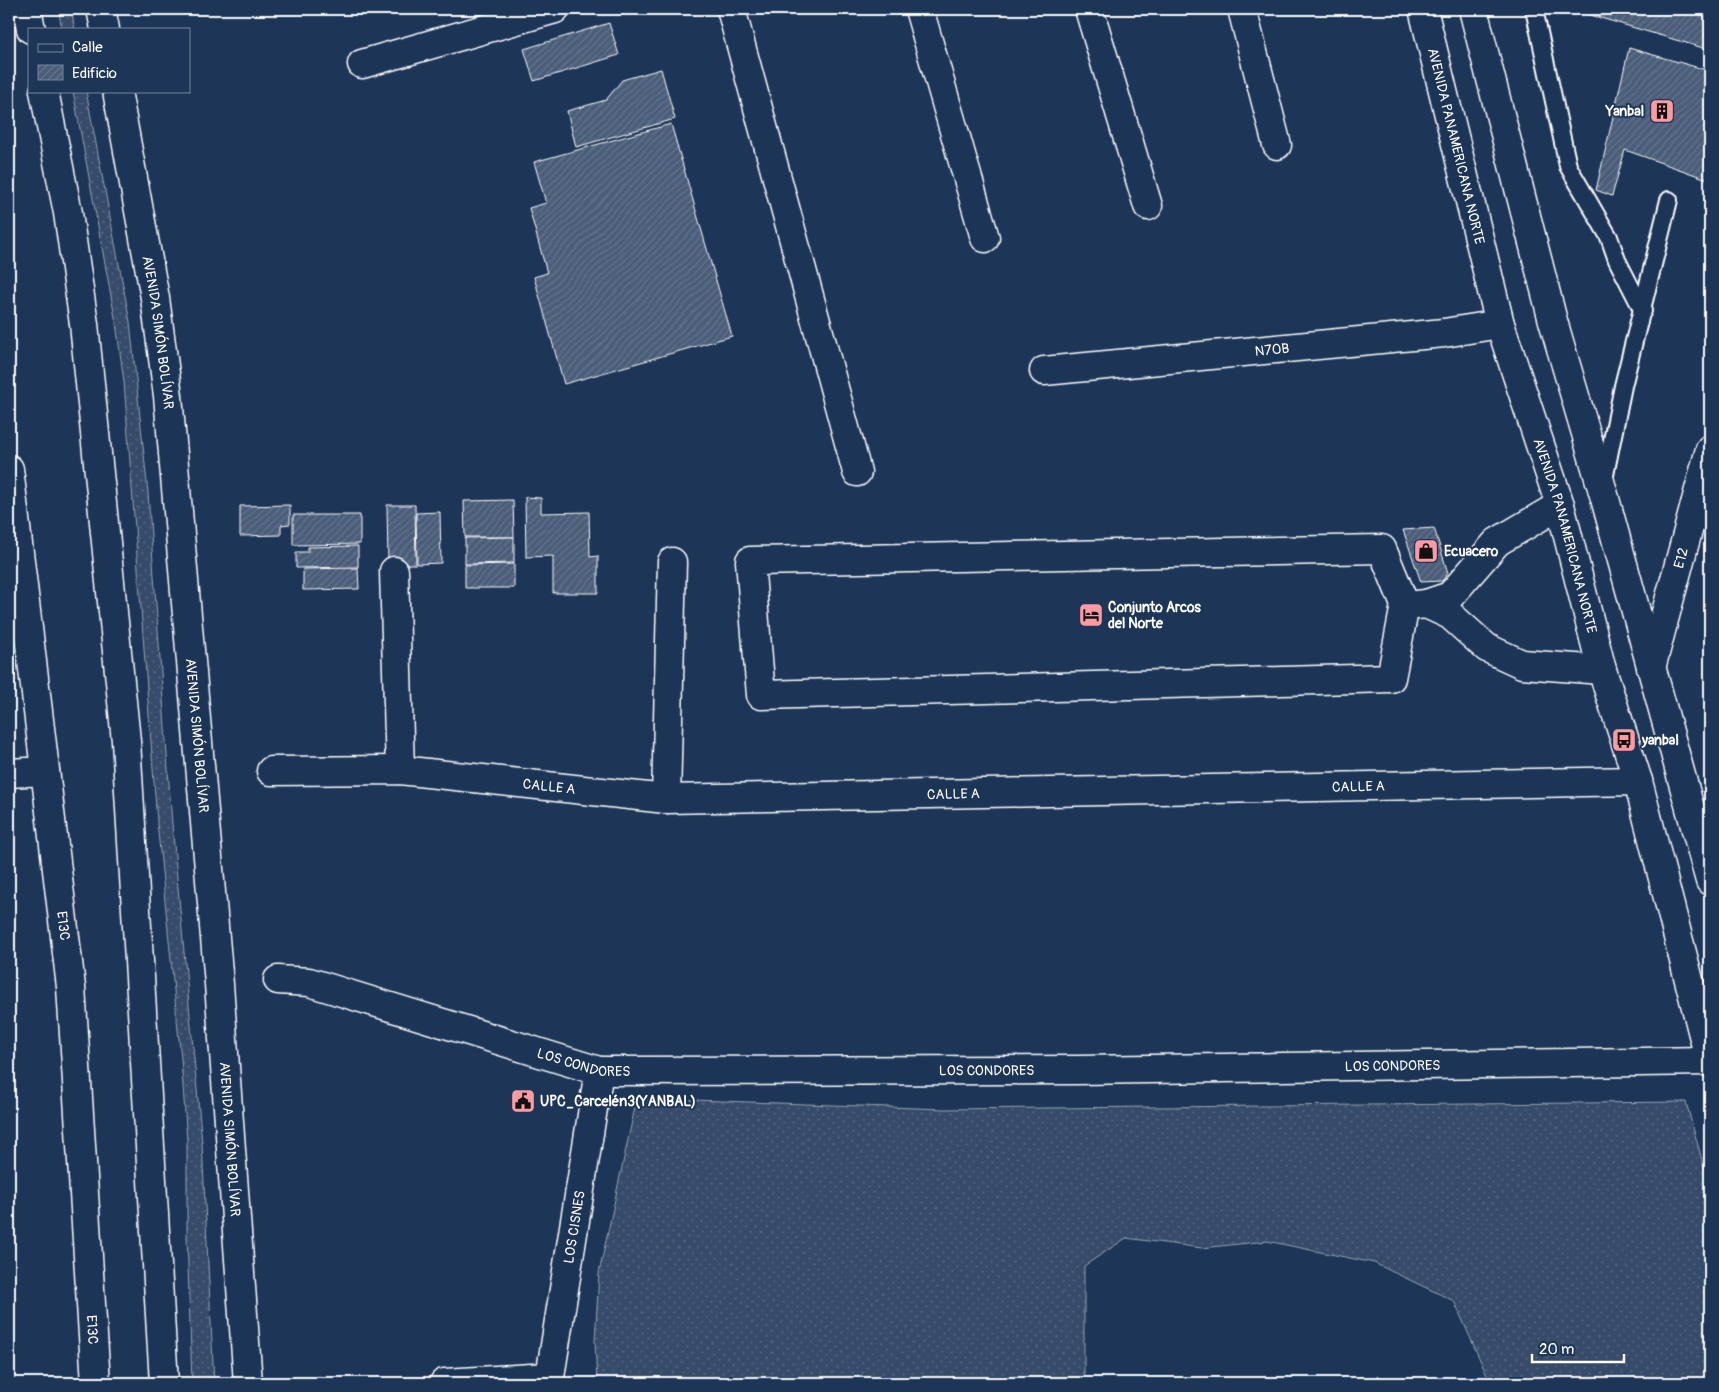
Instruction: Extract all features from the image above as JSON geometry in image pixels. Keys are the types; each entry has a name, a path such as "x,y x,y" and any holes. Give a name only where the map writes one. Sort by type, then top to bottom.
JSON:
{"main road":[{"path":"28,9 31,28"},
{"path":"101,9 105,28"},
{"path":"362,64 555,9"},
{"path":"731,9 856,472"},
{"path":"919,9 985,238"},
{"path":"1089,9 1148,206"},
{"path":"1242,9 1277,146"},
{"name":"AVENIDA PANAMERICANA NORTE","path":"1423,9 1500,324 1560,505 1602,670 1638,781 1710,1062"},
{"path":"1473,9 1553,321 1602,488 1710,881"},
{"path":"44,92 68,213 84,324 126,741 164,1383"},
{"name":"AVENIDA SIMÓN BOLÍVAR","path":"117,92 155,298 168,396 219,984 248,1383"},
{"name":"N70B","path":"1044,371 1444,333 1500,324"},
{"name":"E12","path":"1651,668 1710,450"},
{"name":"E13C","path":"9,469 72,987 96,1383"},
{"path":"1416,605 1450,596 1497,542 1560,505"},
{"path":"1416,605 1391,678 761,695 750,562 1382,549 1416,605 1450,615 1487,648 1522,664 1602,670"},
{"path":"666,799 672,562"},
{"path":"394,571 400,770"},
{"path":"9,773 45,770"},
{"name":"CALLE A","path":"271,771 400,770 666,799 1638,781"},
{"name":"LOS CONDORES","path":"278,980 309,982 599,1071 1077,1070 1710,1062"},
{"name":"LOS CISNES","path":"548,1380 599,1071"},
{"path":"444,1383 548,1380"}],"lane":[{"path":"1534,9 1568,166 1609,236 1617,260 1643,311"},
{"path":"1602,488 1623,386 1669,200"}],"shaded area":[{"path":"58,9 71,9 75,28 62,28"},
{"path":"73,92 86,92 130,322 148,493 172,824 202,1143 214,1383 192,1383 187,1236 187,1141 181,1059 157,822 124,382 116,323"},
{"path":"637,1098 944,1109 1686,1102 1710,1189 1710,1383 1493,1383 1489,1380 1454,1301 1374,1263 1267,1241 1202,1248 1126,1238 1084,1266 1084,1383 597,1383 595,1341 599,1273"}],"building":[{"path":"1570,9 1710,9 1710,50"},
{"path":"609,23 619,55 534,81 524,49"},
{"name":"Yanbal","path":"1629,48 1710,71 1710,180 1625,150 1612,196 1596,190"},
{"path":"661,69 675,119 576,147 567,111 606,100 622,80"},
{"path":"671,124 732,336 564,384 534,277 547,273 529,208 546,203 534,162"},
{"path":"525,497 541,498 541,513 589,512 590,557 598,556 598,593 553,593 553,556 526,557"},
{"path":"513,500 514,537 465,537 464,501"},
{"path":"290,505 290,524 281,525 281,535 240,536 240,506"},
{"path":"387,505 415,505 416,564 388,564"},
{"path":"440,512 441,563 417,564 416,513"},
{"path":"293,515 360,515 360,544 293,545"},
{"name":"Ecuacero","path":"1434,528 1448,573 1442,581 1421,582 1403,530"},
{"path":"514,537 514,563 465,564 465,538"},
{"path":"358,546 358,567 296,568 296,552 308,552 308,547"},
{"path":"514,564 514,588 465,588 465,565"},
{"path":"358,568 359,589 303,590 303,569"}],"place":[{"name":"Yanbal","path":"1662,111"},
{"name":"Ecuacero","path":"1426,551"},
{"name":"Conjunto Arcos del Norte","path":"1091,615"},
{"name":"yanbal","path":"1624,740"},
{"name":"UPC_Carcelén3(YANBAL)","path":"523,1101"}]}
